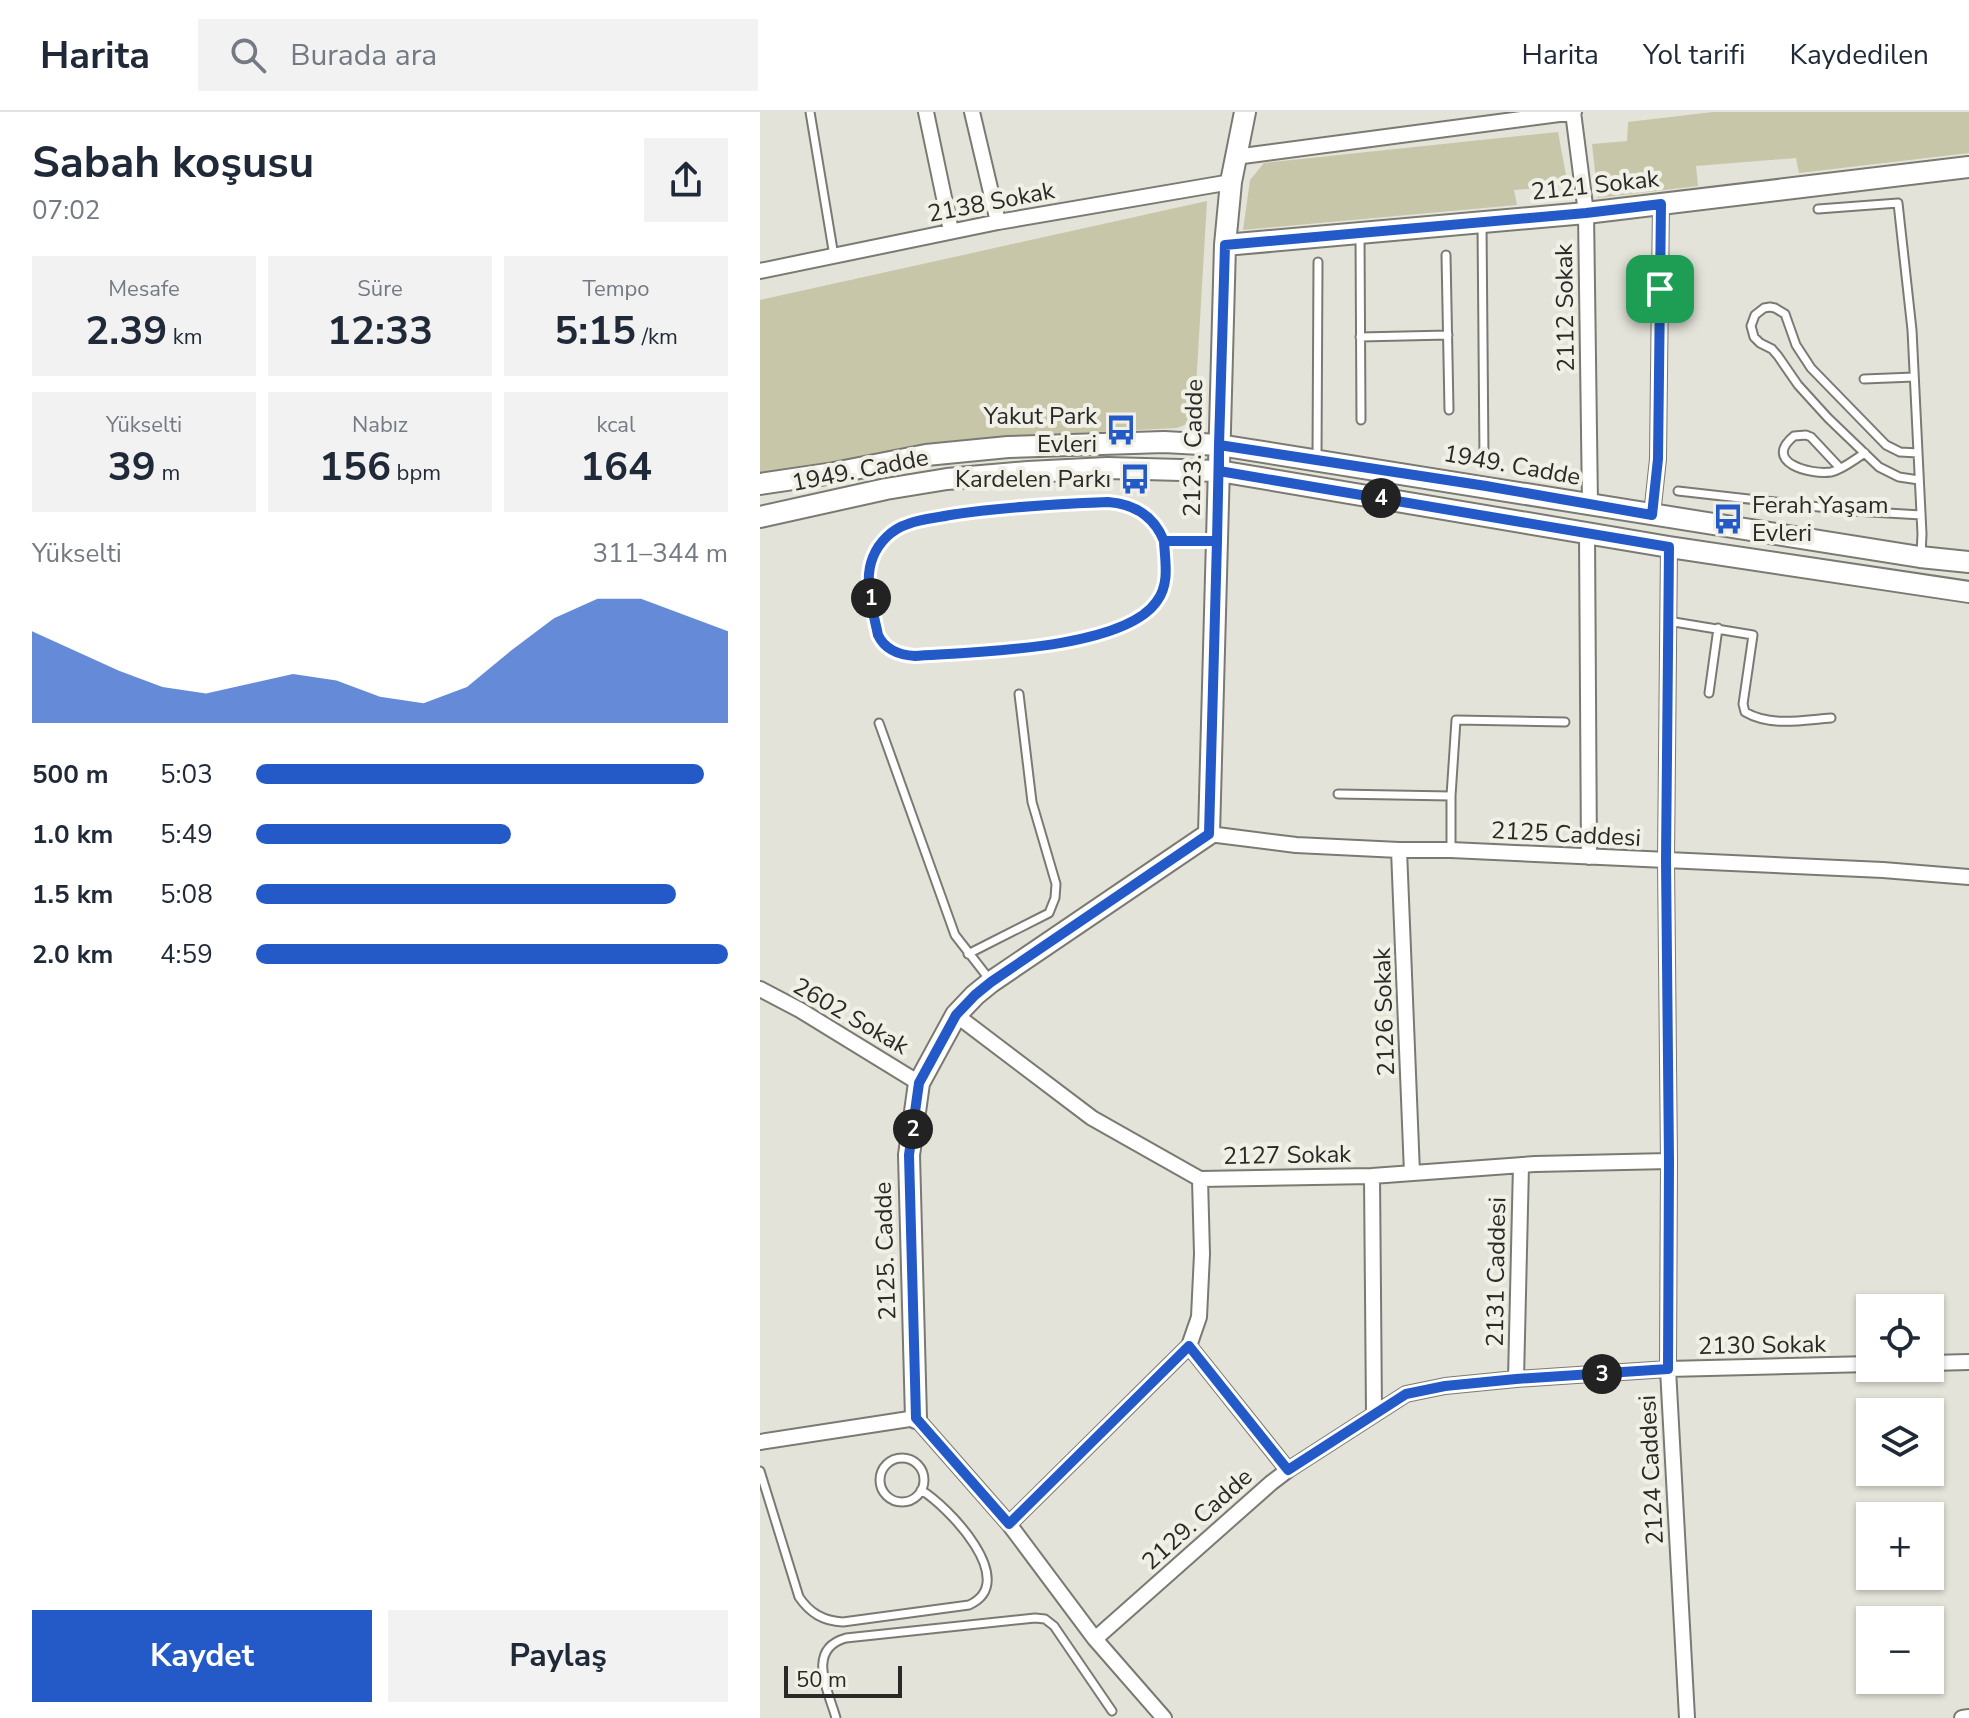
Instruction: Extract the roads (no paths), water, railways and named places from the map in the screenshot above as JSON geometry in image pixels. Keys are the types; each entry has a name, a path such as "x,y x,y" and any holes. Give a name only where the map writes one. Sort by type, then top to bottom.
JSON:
{"street":[{"path":"926,112 951,231"},
{"path":"972,112 998,222"},
{"name":"2123. Cadde","path":"1209,834 1225,245 1231,182 1245,112"},
{"path":"1235,157 1573,112"},
{"name":"2112 Sokak","path":"1573,112 1586,213 1590,504"},
{"name":"2121 Sokak","path":"1225,245 1586,213 1969,167"},
{"name":"2138 Sokak","path":"760,271 998,222 1231,182"},
{"path":"1652,515 1658,459 1661,204"},
{"name":"1949. Cadde","path":"760,484 926,455 1008,447 1164,442 1219,445 1920,557 1969,562"},
{"name":"1949. Cadde","path":"760,517 947,479 1107,468 1219,471 1669,547 1969,592"},
{"path":"1587,533 1589,857"},
{"name":"2124 Caddesi","path":"1669,547 1666,860 1668,1369 1687,1718"},
{"name":"2125 Caddesi","path":"1209,834 1296,845 1883,870 1969,877"},
{"name":"2125. Cadde","path":"916,1418 909,1155 919,1083 956,1015 975,995 1209,834"},
{"name":"2126 Sokak","path":"1399,850 1412,1173"},
{"name":"2602 Sokak","path":"760,989 919,1083"},
{"name":"2127 Sokak","path":"956,1015 1092,1118 1200,1179 1372,1176 1521,1165 1669,1161"},
{"name":"2131 Caddesi","path":"1516,1379 1521,1165"},
{"path":"1372,1176 1374,1413"},
{"path":"1009,1524 1189,1346 1199,1317 1202,1254 1200,1179"},
{"path":"1189,1346 1288,1470"},
{"path":"1944,1363 1969,1362"},
{"name":"2130 Sokak","path":"1374,1413 1406,1394 1445,1386 1668,1369 1856,1364"},
{"name":"2129. Cadde","path":"1095,1639 1288,1470 1374,1413"},
{"path":"760,1442 916,1418 1009,1524 1095,1639 1164,1718"},
{"path":"1962,1718 1969,1717"}],"lane":[{"path":"810,112 834,256"},
{"path":"1818,209 1898,203 1912,330 1921,515 1920,557"},
{"path":"1482,222 1484,457"},
{"path":"1360,233 1361,420"},
{"path":"1446,255 1449,410"},
{"path":"1317,460 1318,262"},
{"path":"1918,453 1900,452 1881,440 1811,368 1796,345 1785,314 1770,307 1759,311 1752,320 1754,337 1772,349 1812,402 1879,467 1899,477 1919,480"},
{"path":"1360,337 1448,335"},
{"path":"1864,379 1914,377"},
{"path":"1840,468 1806,435 1794,436 1785,447 1787,461 1802,471 1833,472 1840,468 1865,453"},
{"path":"1678,491 1854,511 1921,515"},
{"path":"1108,502 1141,511 1156,525 1164,541 1166,578 1157,601 1133,621 1097,634 1027,649 915,656 895,652 881,642 878,635 869,586 870,567 883,540 908,523 976,511 1108,502"},
{"path":"1164,541 1217,541"},
{"path":"1668,621 1753,635 1743,704 1745,712 1756,719 1774,722 1831,718"},
{"path":"1709,693 1718,628"},
{"path":"968,954 1049,913 1055,898 1056,884 1032,802 1019,694"},
{"path":"1451,850 1456,720 1565,722"},
{"path":"879,723 955,935 991,982"},
{"path":"1338,794 1451,796"},
{"path":"907,1458 922,1471 924,1480 921,1490 906,1501 888,1497 882,1489 882,1470 888,1462 907,1458"},
{"path":"760,1471 799,1597 816,1615 834,1621 969,1605 984,1594 989,1580 983,1560 943,1506 921,1490"},
{"path":"836,1718 822,1665 826,1650 834,1642 846,1638 1040,1618 1054,1626 1112,1711"}],"place":[{"name":"Yakut Park Evleri","path":"1121,430"},
{"name":"Kardelen Parkı","path":"1135,479"},
{"name":"Ferah Yaşam Evleri","path":"1728,519"}]}
